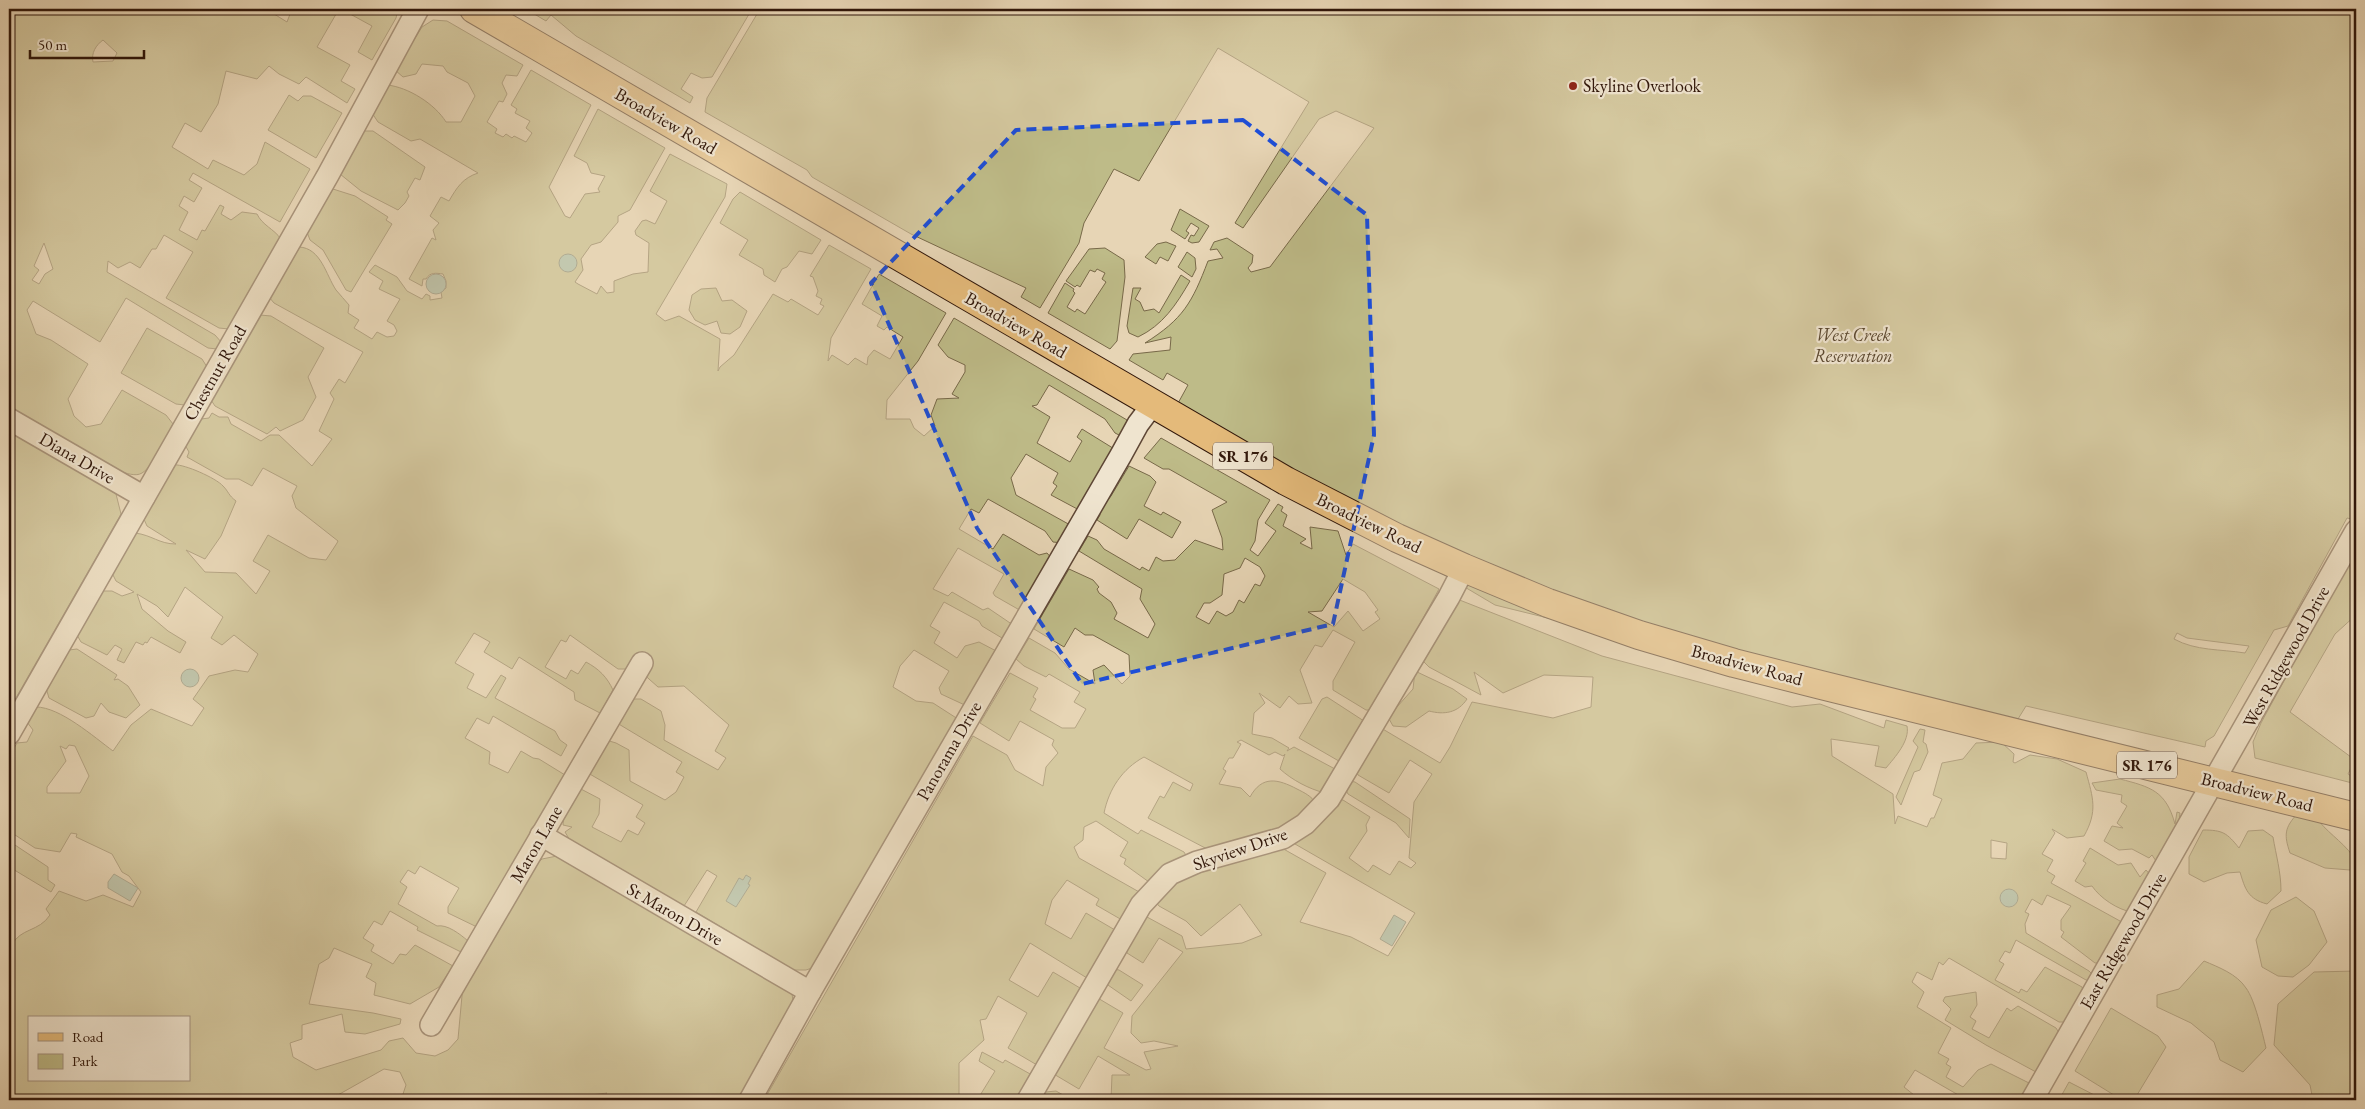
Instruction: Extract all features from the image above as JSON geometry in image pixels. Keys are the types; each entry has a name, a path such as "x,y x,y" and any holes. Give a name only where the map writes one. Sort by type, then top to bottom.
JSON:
{"main road":[{"name":"Broadview Road","path":"474,9 1310,494 1397,538 1464,568 1586,617 1680,648 1822,685 2356,816"}],"street":[{"name":"Chestnut Road","path":"9,734 324,183 418,9"},
{"name":"Panorama Drive","path":"750,1100 810,992 1138,424 1154,404"},
{"name":"Diana Drive","path":"9,418 144,497"},
{"name":"West Ridgewood Drive","path":"2215,782 2356,531"},
{"name":"Skyview Drive","path":"1028,1100 1142,905 1170,874 1197,862 1282,838 1305,824 1329,799 1449,597 1464,568"},
{"name":"Maron Lane","path":"431,1025 642,663"},
{"name":"East Ridgewood Drive","path":"2032,1100 2215,782"},
{"name":"St Maron Drive","path":"541,835 810,992"}],"highlighted area":[{"path":"1243,120 1367,215 1374,435 1333,624 1082,684 977,528 871,283 1016,130"}],"green space":[{"path":"9,9 253,9 259,12 262,9 266,9 287,22 292,9 339,9 317,47 350,65 341,81 355,89 347,103 306,77 299,84 279,74 269,66 257,79 226,71 218,104 201,132 185,123 172,147 208,169 213,160 244,175 257,164 265,142 310,169 280,222 193,173 189,180 202,188 194,202 184,196 179,206 188,212 179,230 197,240 202,230 205,231 220,205 224,207 221,214 231,220 242,212 257,214 281,239 229,329 219,328 166,298 193,252 164,235 156,249 152,249 140,268 130,262 118,268 108,261 107,272 215,335 222,343 217,349 208,348 126,298 100,342 33,301 27,310 36,334 51,340 88,364 68,399 74,416 86,427 101,424 122,390 166,415 173,424 151,464 142,473 137,475 118,471 9,408","holes":["103,40 117,53 113,61 93,62 95,49","44,243 53,269 45,274 39,284 32,280 39,270 34,266"]},
{"path":"341,9 398,9 396,18 372,60 358,52 372,26"},
{"path":"526,9 752,9 712,77 702,78 691,73 681,89 693,97 690,103 576,36 551,15 546,21"},
{"name":"West Creek Reservation","path":"760,9 2356,9 2356,520 2347,518 2288,626 2274,630 2214,736 2206,741 2205,747 2026,706 2010,732 1495,605 1286,481 1171,416 1188,385 1167,373 1163,380 1129,360 1133,354 1170,350 1171,337 1145,343 1169,326 1185,309 1197,288 1208,261 1223,258 1217,249 1210,250 1214,242 1227,238 1253,255 1252,263 1248,268 1251,272 1270,267 1374,128 1336,111 1319,119 1243,228 1235,223 1309,102 1218,48 1139,181 1114,169 1084,223 1079,243 1040,308 1021,297 1026,288 911,234 812,177 807,170 705,112 707,98","holes":["2177,633 2187,638 2249,646 2245,653 2200,648 2174,639"]},
{"path":"433,20 447,21 523,65 517,76 506,75 502,83 507,94 503,102 499,101 487,122 497,129 495,133 503,137 506,134 512,138 514,136 526,142 532,133 526,128 530,121 515,113 517,109 511,105 531,70 591,105 549,187 565,216 570,218 585,194 600,192 598,189 605,176 591,173 587,163 574,156 598,109 665,148 630,210 618,216 618,222 601,242 591,245 581,259 583,270 575,282 597,294 601,286 607,293 614,292 614,281 633,274 648,272 649,243 636,235 635,231 642,221 646,220 655,224 667,201 650,191 670,154 727,184 725,197 656,314 665,321 679,316 720,339 718,371 734,355 773,294 788,302 791,299 818,315 824,306 820,304 822,299 816,296 818,291 813,277 810,276 829,245 871,269 831,338 828,361 832,355 848,365 855,358 867,365 868,357 874,350 890,359 903,337 887,327 884,330 877,326 882,316 862,304 879,274 946,313 918,361 887,400 886,419 910,419 914,428 924,436 935,426 931,415 937,399 959,398 952,394 965,372 965,365 948,357 938,345 954,318 1127,420 1123,437 1115,433 1105,419 1049,385 1037,405 1032,406 1050,417 1037,443 1070,462 1082,441 1077,437 1082,429 1116,450 1081,511 1051,495 1057,486 1053,483 1058,473 1026,454 1011,478 1016,495 1072,526 1063,543 1053,542 1045,531 988,499 979,513 971,509 959,529 993,549 1003,534 1039,555 1047,553 1053,560 1023,612 993,593 1004,574 958,548 933,589 948,596 952,592 983,610 988,608 1016,627 1007,641 982,626 979,621 944,602 930,626 940,632 934,643 957,658 965,646 979,642 1000,653 969,707 941,694 939,688 949,671 914,650 900,666 893,687 916,701 933,703 961,721 815,967 806,970 794,970 735,938 733,934 696,912 717,876 707,870 684,906 571,842 565,832 572,827 563,825 564,815 579,788 600,799 599,814 592,827 621,842 628,830 638,835 645,823 636,817 643,805 588,773 606,740 629,750 630,781 665,800 676,792 684,777 676,772 682,762 617,723 632,699 641,699 661,711 665,725 664,740 718,770 726,758 715,751 729,725 684,686 658,687 631,663 627,669 618,669 570,635 566,642 561,640 545,667 566,679 571,670 578,674 586,662 599,671 613,690 600,713 575,700 574,692 519,657 512,669 484,652 490,642 474,633 455,663 474,674 467,688 486,698 501,675 506,678 495,698 555,731 560,740 567,745 561,756 493,716 489,724 477,718 465,738 490,752 489,764 508,773 521,751 533,758 539,759 565,775 477,927 448,913 448,907 459,888 420,866 415,874 408,870 400,882 407,887 398,904 437,926 449,928 461,935 468,941 461,952 417,930 418,927 390,911 382,925 374,921 363,938 374,945 371,951 393,964 400,954 406,955 415,945 453,966 439,987 410,1004 374,995 376,983 366,977 372,964 334,948 329,958 319,964 309,1004 401,1019 400,1024 365,1034 345,1032 342,1014 302,1025 302,1039 290,1043 293,1057 316,1070 381,1050 389,1041 403,1038 416,1053 435,1056 448,1050 458,1039 463,985 529,872 542,859 557,856 785,985 792,994 794,1007 743,1100 596,1100 607,1093 583,1096 580,1100 401,1100 406,1085 400,1072 384,1069 329,1100 9,1100 9,957 10,949 15,940 46,920 50,915 46,909 59,891 86,901 103,895 133,907 141,892 129,876 122,872 112,854 76,837 77,834 71,833 60,852 35,848 9,831 9,757 17,743 27,742 33,730 27,722 36,707 45,708 66,717 113,751 131,725 151,709 192,726 204,708 193,699 209,676 235,670 248,672 258,654 234,635 222,645 211,638 223,617 185,587 168,617 157,606 137,594 142,609 168,631 186,642 180,653 151,637 143,645 136,642 124,663 117,660 122,649 115,645 107,655 81,642 77,635 103,591 112,591 122,596 134,592 116,581 112,573 135,533 165,543 176,544 147,526 143,517 175,465 192,469 214,479 236,501 221,536 205,559 186,550 205,572 236,573 256,594 270,571 253,561 268,535 309,558 326,560 337,543 338,541 296,508 292,496 297,486 263,468 252,486 239,479 226,479 187,457 189,452 185,445 201,419 209,418 212,413 219,417 228,417 231,424 261,441 270,435 279,435 312,466 332,439 319,431 334,399 330,393 339,379 345,383 363,352 274,303 269,297 299,247 313,252 318,257 336,290 349,305 348,313 359,320 354,328 372,339 377,332 387,337 394,336 397,331 394,325 387,321 400,299 379,289 383,281 369,272 375,265 397,277 407,291 422,299 426,294 430,296 430,300 442,298 441,292 446,288 443,274 429,275 426,279 423,279 422,286 409,279 432,238 436,240 433,230 439,223 430,216 441,197 449,201 461,184 478,173 420,139 411,141 378,122 372,113 387,85 404,89 428,103 446,122 461,122 475,96 468,83 447,72 443,66 422,64 416,74 403,77 395,70 422,27","holes":["69,745 75,746 89,776 80,793 47,793 47,787 66,761 60,746 66,749"]},
{"path":"289,95 298,101 303,96 311,96 342,113 316,158 268,130"},
{"path":"363,131 373,131 425,167 420,180 415,178 407,192 409,196 398,210 361,191 340,174"},
{"path":"333,189 355,196 388,217 386,220 392,224 351,292 346,290 323,250 310,240 307,232"},
{"path":"740,192 821,240 812,254 799,251 787,267 782,269 775,282 764,275 763,269 739,255 748,240 720,223 733,199"},
{"path":"1180,209 1209,226 1199,242 1192,243 1188,241 1191,235 1194,236 1199,228 1191,223 1186,231 1189,233 1185,239 1171,230"},
{"path":"1166,242 1176,246 1168,261 1160,257 1156,264 1145,257 1157,244"},
{"path":"1105,248 1124,260 1125,277 1117,341 1110,349 1048,313 1065,283 1074,289 1075,293 1067,307 1075,312 1077,309 1085,314 1106,282 1102,279 1105,273 1097,269 1095,272 1090,270 1080,287 1077,285 1075,287 1066,281 1089,249"},
{"path":"1187,252 1195,258 1196,269 1192,277 1178,267"},
{"path":"1181,275 1190,281 1168,314 1155,327 1138,337 1129,333 1127,326 1133,288 1141,288 1135,299 1140,302 1144,311 1154,309 1159,313"},
{"path":"716,288 722,301 732,300 747,311 740,327 730,334 721,333 717,321 705,325 695,320 689,310 692,295 701,289"},
{"path":"260,315 271,316 324,348 308,377 316,397 303,420 280,431 276,427 267,434 215,406 211,400"},
{"path":"147,328 202,359 207,367 185,405 176,404 121,373"},
{"path":"9,430 115,490 121,514 9,710"},
{"path":"1161,438 1270,500 1258,520 1255,541 1250,550 1258,556 1276,531 1265,523 1278,504 1283,507 1281,511 1287,515 1283,526 1306,539 1300,543 1312,549 1310,527 1338,531 1346,555 1353,544 1439,589 1373,710 1366,710 1333,690 1333,681 1355,642 1333,630 1322,647 1315,645 1300,670 1312,703 1298,704 1289,696 1280,708 1259,693 1265,703 1254,713 1252,734 1272,738 1289,748 1287,751 1294,747 1335,769 1325,793 1301,784 1280,769 1285,754 1283,756 1275,752 1269,755 1241,740 1237,742 1241,744 1233,758 1229,758 1223,769 1226,771 1219,784 1241,788 1250,797 1265,782 1277,781 1303,792 1316,803 1288,826 1209,850 1148,818 1160,796 1164,798 1173,782 1190,791 1193,784 1144,757 1129,767 1118,780 1109,796 1104,813 1138,834 1141,830 1184,852 1187,857 1149,882 1124,864 1126,859 1120,856 1128,842 1096,821 1084,827 1083,840 1074,847 1079,858 1141,893 1122,920 1096,905 1099,899 1067,880 1052,900 1045,924 1071,939 1086,913 1115,930 1087,978 1030,943 1009,980 1038,997 1053,972 1080,988 1082,992 1037,1065 1008,1048 1027,1013 998,996 986,1019 980,1020 984,1040 959,1063 959,1100 764,1100 973,736 1007,755 1015,770 1043,786 1046,767 1058,753 1052,745 1054,740 1020,721 1009,741 980,723 1010,673 1038,688 1033,697 1036,699 1030,710 1062,728 1075,728 1086,709 1074,702 1080,692 1049,674 1046,677 1024,666 1016,659 1029,638 1055,653 1069,669 1095,684 1093,670 1104,665 1122,684 1130,676 1129,655 1093,635 1085,635 1075,628 1064,647 1034,629 1069,569 1093,580 1099,587 1097,589 1099,593 1111,602 1117,613 1114,619 1148,638 1155,624 1140,599 1142,589 1079,551 1088,536 1097,540 1104,549 1140,570 1142,567 1149,571 1156,557 1163,561 1175,560 1195,540 1223,550 1222,538 1212,510 1227,502 1169,469 1163,469 1144,458","holes":["1245,558 1260,567 1265,576 1260,586 1255,584 1244,603 1239,600 1233,612 1226,616 1217,611 1209,624 1196,617 1204,603 1210,603 1222,595 1224,574 1240,568","1343,579 1365,592 1378,610 1375,612 1380,619 1363,631 1348,611 1334,627 1308,612 1322,611"]},
{"path":"1129,466 1150,476 1156,482 1144,506 1161,515 1163,512 1181,522 1172,538 1139,519 1127,539 1097,520 1100,515 1099,511 1111,496"},
{"path":"2356,549 2356,615 2335,634 2290,712 2355,760 2348,774 2356,779 2356,784 2255,758 2253,742 2261,723"},
{"path":"1457,599 1602,656 1792,707 1820,704 1884,728 1886,720 1907,726 1904,743 1886,768 1875,766 1879,746 1831,739 1832,756 1893,794 1895,824 1898,816 1927,827 1931,818 1934,818 1942,799 1933,795 1942,763 1963,759 1976,743 2001,742 2014,754 2013,762 2015,763 2030,755 2057,759 2086,772 2092,797 2093,812 2084,836 2067,838 2052,829 2055,833 2042,854 2053,860 2047,871 2055,876 2051,883 2120,921 2124,927 2104,963 2095,963 2061,937 2064,932 2061,930 2061,920 2071,906 2047,895 2042,905 2032,899 2025,912 2029,914 2025,924 2026,933 2089,971 2094,976 2091,980 2086,980 2016,940 2010,953 2005,951 1999,961 2004,964 1995,980 2019,993 2021,989 2027,992 2045,967 2082,987 2084,994 2069,1022 2059,1022 1949,958 1943,965 1939,962 1932,980 1917,972 1912,982 1924,992 1917,1007 1951,1028 1938,1053 1949,1059 1946,1064 1951,1067 1946,1077 1963,1087 1978,1070 1991,1064 2029,1083 2031,1087 2023,1100 1967,1100 1915,1070 1904,1087 1914,1095 1911,1100 1111,1100 1112,1075 1130,1075 1098,1056 1079,1089 1052,1073 1096,997 1123,1013 1104,1048 1146,1070 1151,1069 1144,1052 1178,1046 1154,1041 1141,1043 1131,1033 1132,1016 1183,952 1159,938 1143,963 1127,953 1125,947 1140,923 1147,917 1182,936 1186,949 1242,943 1262,935 1240,904 1201,936 1186,921 1159,906 1155,901 1184,876 1280,847 1326,873 1300,922 1351,937 1388,956 1415,913 1295,844 1296,838 1337,800 1343,800 1370,817 1366,825 1367,831 1349,858 1368,872 1373,865 1390,875 1399,861 1411,868 1416,863 1409,858 1414,802 1432,774 1410,760 1389,793 1358,775 1356,770 1381,728 1440,763 1472,702 1553,718 1591,707 1593,677 1544,675 1503,693 1474,672 1481,695 1429,667 1420,658","holes":["1991,840 2007,843 2006,859 1991,858"]},
{"path":"77,649 117,675 114,680 118,679 128,686 140,705 126,718 109,712 101,703 94,716 86,718 49,698 46,688 69,650"},
{"path":"1415,671 1453,689 1467,699 1463,704 1450,712 1429,711 1406,727 1393,726 1388,717 1413,689"},
{"path":"1327,697 1367,723 1344,764 1299,738 1322,699"},
{"path":"1920,729 1925,730 1923,742 1926,744 1928,752 1920,770 1914,772 1901,805 1896,797 1918,747 1913,741"},
{"path":"2120,779 2156,792 2167,804 2175,824 2177,812 2180,813 2179,822 2156,861 2152,855 2149,858 2132,849 2119,850 2104,841 2112,826 2123,828 2117,823 2127,806 2121,802 2122,795 2096,790 2092,783"},
{"path":"1349,781 1355,782 1410,819 1409,838 1396,823 1348,794 1345,788"},
{"path":"2298,813 2315,816 2353,856 2356,855 2356,874 2350,870 2325,868 2290,853 2286,832"},
{"path":"2203,830 2224,833 2239,848 2248,831 2263,830 2273,837 2281,891 2267,904 2255,899 2248,893 2240,872 2227,873 2204,882 2189,874 2189,857"},
{"path":"9,841 48,867 48,880 55,885 51,892 11,868 9,871"},
{"path":"2090,848 2118,865 2131,863 2140,877 2146,870 2153,878 2132,912 2110,903 2092,886 2085,887 2075,881 2086,863 2083,861"},
{"path":"2296,897 2314,911 2327,942 2309,965 2293,977 2278,976 2262,967 2256,940 2271,910"},
{"path":"2204,961 2238,979 2249,993 2255,1008 2266,1048 2243,1072 2220,1060 2214,1042 2191,1023 2157,1007 2157,995 2179,989"},
{"path":"1113,969 1119,970 1143,985 1131,1001 1105,983"},
{"path":"2356,971 2356,1100 2313,1100 2310,1085 2274,1045 2278,1004 2314,972"},
{"path":"1976,992 1977,1005 1970,1017 1976,1021 1972,1029 1989,1038 2007,1008 2011,1011 2018,1006 2056,1028 2061,1036 2036,1072 1945,1020 1951,1009 1943,1001 1945,997"},
{"path":"2111,1008 2158,1036 2166,1047 2134,1100 2122,1100 2075,1071"},
{"path":"982,1052 1003,1063 1005,1060 1032,1075 1022,1100 984,1100 979,1097 995,1071 979,1061"},
{"path":"2069,1082 2104,1100 2059,1100"},
{"path":"1056,1091 1072,1100 1037,1100 1046,1092"}],"shaded area":[{"path":"568,254 574,257 577,263 574,269 568,272 562,269 559,263 562,257"},
{"path":"436,274 443,277 446,284 443,291 436,294 429,291 426,284 429,277"},
{"path":"190,669 196,672 199,678 196,684 190,687 184,684 181,678 184,672"},
{"path":"114,874 138,888 130,901 108,888 108,882"},
{"path":"746,875 751,878 748,884 750,885 736,907 726,901 739,878 743,880"},
{"path":"2009,889 2015,892 2018,898 2015,904 2009,907 2003,904 2000,898 2003,892"},
{"path":"1394,915 1406,922 1392,946 1380,939"}],"place":[{"name":"Skyline Overlook","path":"1573,86"}]}
